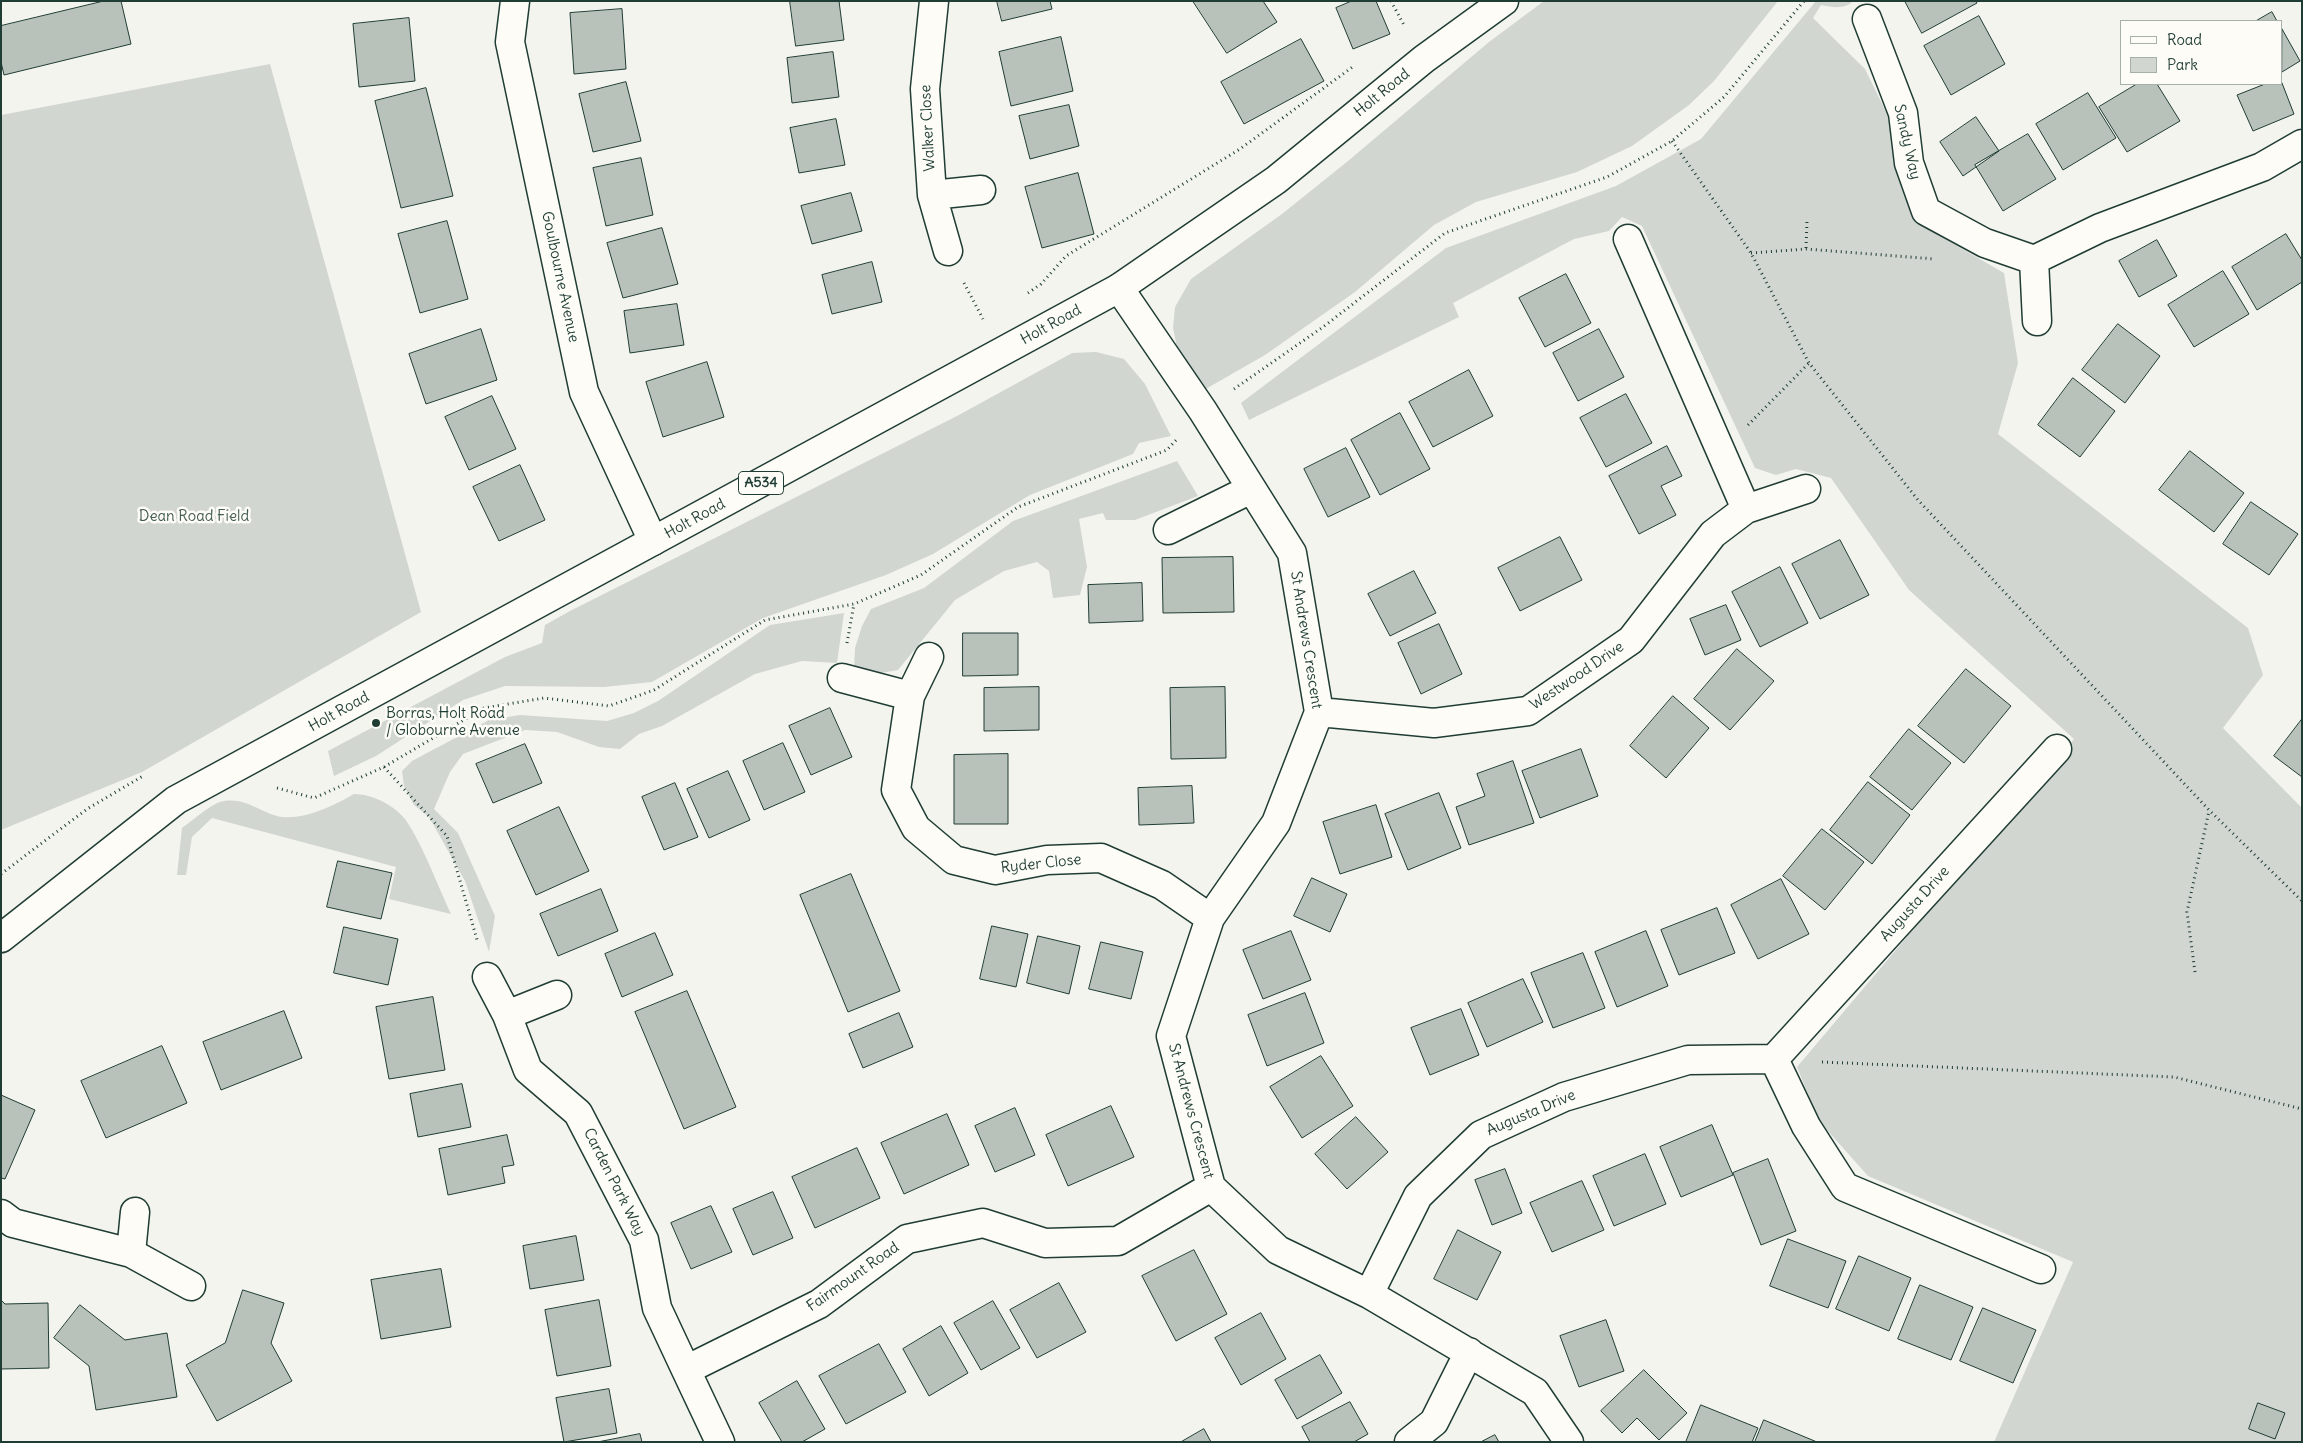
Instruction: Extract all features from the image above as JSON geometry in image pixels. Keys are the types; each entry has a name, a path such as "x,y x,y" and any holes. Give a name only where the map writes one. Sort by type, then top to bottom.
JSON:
{"street":[{"name":"Goulbourne Avenue","path":"515,1 510,42 584,392 654,541"},
{"name":"Walker Close","path":"934,1 925,89 932,195 948,251"},
{"name":"Holt Road","path":"1,938 176,800 1119,288 1276,180 1424,59 1504,1"},
{"name":"Sandy Way","path":"1867,19 1903,113 1910,164 1926,211 1985,243 2034,260"},
{"path":"2037,321 2034,260 2100,228 2262,167 2302,144"},
{"path":"932,195 981,190"},
{"path":"1628,239 1746,510"},
{"name":"St Andrews Crescent","path":"1119,288 1203,411 1292,553 1319,712 1276,823 1210,918 1171,1036 1211,1187 1278,1250 1369,1294 1535,1392 1569,1442"},
{"path":"1168,530 1251,489"},
{"name":"Westwood Drive","path":"1319,712 1434,723 1528,711 1632,640 1713,534 1746,510 1806,489"},
{"name":"Ryder Close","path":"929,656 910,696 896,790 916,828 954,860 995,870 1047,860 1101,858 1162,885 1210,918"},
{"path":"842,678 910,696"},
{"name":"Augusta Drive","path":"1369,1294 1418,1196 1481,1135 1564,1097 1688,1060 1774,1059 2057,749"},
{"name":"Carden Park Way","path":"488,977 507,1014 528,1070 578,1113 640,1232 644,1240 657,1308 686,1370"},
{"path":"507,1014 557,995"},
{"path":"1774,1059 1806,1126 1845,1187 2041,1269"},
{"name":"Fairmount Road","path":"686,1370 819,1304 907,1239 983,1223 1046,1243 1118,1241 1211,1187"},
{"path":"131,1253 135,1212"},
{"path":"1,1214 13,1223 131,1253 191,1286"},
{"path":"1409,1442 1434,1422 1469,1352"},
{"path":"686,1370 720,1442"}],"path":[{"path":"1391,1 1405,28"},
{"path":"276,788 314,798 384,767 484,708 544,698 609,706 654,690 765,620 854,604 921,575 1018,507 1167,450 1203,411 1323,327 1444,233 1607,177 1672,141 1724,98 1804,1"},
{"path":"1398,34 1413,23"},
{"path":"1025,295 1041,284 1066,256 1240,149 1358,62"},
{"path":"1672,141 1751,253 1809,364 1918,500 2209,810 2302,901"},
{"path":"1806,249 1807,222"},
{"path":"1751,253 1806,249 1954,261 1985,243"},
{"path":"948,251 984,322"},
{"path":"1722,453 1809,364"},
{"path":"384,767 447,836 488,977"},
{"path":"1,874 87,809 148,774"},
{"path":"2195,972 2187,912 2209,810"},
{"path":"1774,1059 2174,1077 2302,1109"}],"green space":[{"path":"1544,1 1778,1 1714,81 1689,105 1632,146 1577,172 1476,202 1434,225 1355,292 1265,355 1204,390 1178,352 1173,328 1175,307 1191,279 1282,214 1489,42"},
{"path":"1816,1 1853,1 1842,7 1821,5 1813,18 1865,69 1892,124 1909,206 1938,235 2004,273 2018,363 1998,434 2248,628 2263,675 2223,728 2302,808 2302,1442 1994,1442 2073,1262 1868,1176 1819,1121 1797,1067 2074,739 1909,590 1831,478 1796,469 1776,475 1755,468 1642,226 1622,217 1609,231 1574,239 1453,303 1459,317 1249,420 1241,403 1446,248 1616,186 1701,139"},
{"name":"Dean Road Field","path":"270,64 421,612 142,772 1,830 1,115"},
{"path":"1096,352 1124,359 1145,384 1171,436 1139,443 1133,454 1030,495 933,554 886,575 763,618 652,682 604,687 505,686 463,700 376,756 334,776 328,751 505,657 542,643 545,625 570,611 957,416 1072,353"},
{"path":"1177,461 1198,496 1135,520 1106,520 1103,513 1079,519 1087,567 1080,595 1053,598 1049,571 1037,562 1004,571 955,600 898,670 869,675 854,670 855,648 862,626 871,609 924,588 1013,521"},
{"path":"844,613 837,663 802,661 755,674 662,726 639,734 620,749 599,747 557,732 525,730 463,754 450,772 434,809 458,833 495,916 489,952 465,881 429,817 414,805 404,786 402,771 412,761 489,720 520,715 607,721 634,713 658,701 770,625"},
{"path":"354,794 361,794 382,801 395,809 405,819 424,852 451,914 389,899 396,867 212,818 192,837 186,875 177,875 182,828 220,802 237,801 274,815 291,817 320,811"}],"building":[{"path":"104,1 121,1 131,44 4,75 1,62 1,26"},
{"path":"790,1 839,1 844,40 796,46"},
{"path":"997,1 1050,1 1052,9 1002,21"},
{"path":"1193,1 1263,1 1277,22 1227,53"},
{"path":"1352,1 1376,1 1390,34 1353,49 1336,8"},
{"path":"1905,1 1976,1 1977,3 1922,33"},
{"path":"622,9 626,69 574,74 570,13"},
{"path":"2272,12 2276,20 2258,20"},
{"path":"1979,16 2005,64 1951,95 1924,46"},
{"path":"409,18 415,81 359,87 353,24"},
{"path":"2283,31 2300,61 2283,71"},
{"path":"1061,37 1073,91 1011,106 999,52"},
{"path":"1301,39 1324,81 1244,124 1221,82"},
{"path":"833,52 839,97 792,103 787,58"},
{"path":"626,82 641,141 593,152 579,94"},
{"path":"2135,85 2158,85 2180,121 2127,152 2099,107"},
{"path":"2262,85 2283,85 2294,114 2253,131 2237,95"},
{"path":"426,88 453,196 401,208 375,101"},
{"path":"2088,93 2116,138 2063,170 2036,124"},
{"path":"1069,105 1079,146 1030,159 1019,116"},
{"path":"1976,117 1999,151 1963,176 1940,142"},
{"path":"836,119 845,165 799,173 790,128"},
{"path":"2028,134 2056,179 2003,211 1975,165"},
{"path":"641,158 653,215 606,226 593,168"},
{"path":"1078,173 1094,234 1042,248 1025,187"},
{"path":"851,193 862,231 812,244 801,206"},
{"path":"447,221 468,299 420,313 398,234"},
{"path":"662,228 678,284 623,298 607,243"},
{"path":"2286,234 2302,260 2302,282 2257,310 2232,267"},
{"path":"2157,240 2177,276 2139,297 2119,261"},
{"path":"872,262 882,302 832,314 822,275"},
{"path":"2223,271 2249,314 2194,347 2168,305"},
{"path":"1566,274 1591,323 1545,347 1519,298"},
{"path":"677,304 684,345 630,353 624,311"},
{"path":"2118,324 2160,356 2125,403 2082,370"},
{"path":"481,329 497,380 426,404 409,354"},
{"path":"1599,329 1624,377 1578,401 1553,353"},
{"path":"707,362 724,417 663,437 646,382"},
{"path":"1469,370 1493,416 1433,447 1409,402"},
{"path":"2073,378 2115,411 2080,457 2038,425"},
{"path":"1626,394 1652,443 1606,467 1580,418"},
{"path":"492,396 516,449 469,470 445,417"},
{"path":"1400,413 1430,469 1380,495 1351,440"},
{"path":"1667,446 1682,476 1661,486 1676,515 1639,534 1609,476"},
{"path":"1346,448 1370,497 1328,517 1304,469"},
{"path":"2190,451 2244,493 2214,532 2159,490"},
{"path":"520,465 545,520 499,541 473,487"},
{"path":"2251,502 2298,534 2269,575 2223,544"},
{"path":"1560,537 1582,580 1520,611 1498,568"},
{"path":"1840,540 1869,595 1820,619 1792,564"},
{"path":"1233,557 1234,612 1163,613 1162,558"},
{"path":"1780,567 1808,623 1760,647 1732,592"},
{"path":"1414,571 1436,613 1390,636 1368,594"},
{"path":"1142,583 1143,621 1089,623 1088,585"},
{"path":"1726,605 1741,640 1705,655 1690,619"},
{"path":"1439,624 1462,674 1421,694 1398,643"},
{"path":"963,633 1018,633 1018,675 963,676"},
{"path":"1737,649 1774,681 1730,730 1694,699"},
{"path":"1966,669 2011,706 1964,763 1918,726"},
{"path":"1039,687 1039,730 984,731 984,688"},
{"path":"1225,687 1226,758 1171,759 1170,688"},
{"path":"1673,696 1709,728 1666,778 1630,746"},
{"path":"830,708 852,757 811,775 789,726"},
{"path":"2302,719 2302,777 2274,756"},
{"path":"1909,729 1951,763 1912,810 1870,777"},
{"path":"783,743 805,792 764,810 743,761"},
{"path":"525,744 542,783 493,803 476,764"},
{"path":"1581,749 1598,796 1540,818 1522,771"},
{"path":"1008,754 1008,824 954,824 954,755"},
{"path":"1513,761 1534,823 1469,845 1456,807 1485,796 1477,774"},
{"path":"728,771 750,820 709,838 687,789"},
{"path":"1868,782 1910,815 1872,864 1830,830"},
{"path":"675,783 698,837 664,850 642,797"},
{"path":"1192,786 1194,823 1139,825 1138,788"},
{"path":"1439,793 1461,848 1408,870 1385,814"},
{"path":"1376,805 1392,857 1340,874 1323,822"},
{"path":"559,807 589,871 536,895 507,831"},
{"path":"1822,829 1864,862 1825,910 1783,876"},
{"path":"338,861 392,873 381,919 327,907"},
{"path":"851,874 900,991 848,1012 800,895"},
{"path":"1312,878 1347,894 1330,932 1294,916"},
{"path":"1781,879 1809,934 1758,959 1731,905"},
{"path":"601,889 618,931 558,956 540,914"},
{"path":"1717,908 1735,953 1679,975 1661,930"},
{"path":"992,926 1028,934 1016,987 980,979"},
{"path":"344,927 398,939 388,985 334,973"},
{"path":"1291,931 1311,980 1263,999 1243,950"},
{"path":"1646,931 1668,986 1617,1007 1595,952"},
{"path":"655,933 673,975 622,997 605,954"},
{"path":"1038,936 1080,946 1069,994 1027,983"},
{"path":"1101,942 1143,952 1131,999 1089,989"},
{"path":"1583,953 1605,1008 1553,1028 1531,973"},
{"path":"1523,979 1543,1022 1487,1047 1468,1003"},
{"path":"687,991 736,1107 684,1129 635,1012"},
{"path":"1305,993 1324,1043 1267,1066 1248,1015"},
{"path":"433,997 445,1070 389,1079 376,1007"},
{"path":"1461,1009 1479,1055 1430,1075 1411,1028"},
{"path":"284,1011 302,1058 221,1090 203,1042"},
{"path":"899,1013 913,1047 863,1068 849,1034"},
{"path":"162,1046 187,1103 106,1138 81,1081"},
{"path":"1321,1056 1353,1106 1302,1138 1270,1087"},
{"path":"462,1084 471,1127 418,1137 410,1094"},
{"path":"1,1095 35,1110 5,1179 1,1178"},
{"path":"1111,1106 1134,1157 1068,1186 1046,1135"},
{"path":"1015,1108 1035,1155 995,1172 975,1126"},
{"path":"947,1114 969,1165 904,1194 881,1143"},
{"path":"1356,1117 1388,1152 1347,1189 1315,1154"},
{"path":"1712,1125 1733,1175 1681,1197 1660,1147"},
{"path":"507,1135 514,1165 502,1167 505,1183 448,1195 439,1149"},
{"path":"857,1148 880,1198 815,1228 792,1177"},
{"path":"1645,1154 1666,1204 1614,1226 1593,1176"},
{"path":"1768,1159 1796,1231 1761,1245 1733,1173"},
{"path":"1505,1169 1522,1213 1492,1225 1475,1180"},
{"path":"1582,1181 1604,1230 1552,1252 1530,1203"},
{"path":"773,1192 793,1238 753,1255 733,1209"},
{"path":"711,1206 732,1252 691,1269 671,1223"},
{"path":"1458,1230 1501,1252 1477,1300 1434,1279"},
{"path":"576,1236 584,1280 530,1289 523,1246"},
{"path":"1788,1239 1846,1261 1828,1308 1770,1286"},
{"path":"1194,1250 1227,1314 1176,1341 1142,1276"},
{"path":"1859,1256 1911,1278 1889,1331 1836,1309"},
{"path":"441,1269 451,1327 381,1339 371,1280"},
{"path":"1059,1283 1086,1332 1037,1358 1010,1310"},
{"path":"1920,1285 1973,1307 1951,1360 1898,1339"},
{"path":"243,1290 284,1303 271,1343 292,1381 217,1421 186,1365 225,1343"},
{"path":"1,1300 5,1304 48,1303 49,1368 1,1369"},
{"path":"599,1300 611,1366 557,1376 545,1310"},
{"path":"993,1301 1020,1348 981,1370 954,1323"},
{"path":"80,1305 125,1340 167,1333 177,1397 96,1410 89,1366 54,1338"},
{"path":"1983,1308 2036,1330 2013,1383 1960,1361"},
{"path":"1261,1313 1286,1359 1241,1385 1215,1338"},
{"path":"1606,1320 1624,1371 1579,1387 1560,1336"},
{"path":"941,1326 968,1373 929,1396 903,1349"},
{"path":"879,1344 906,1392 846,1424 819,1376"},
{"path":"1320,1355 1342,1393 1297,1419 1275,1380"},
{"path":"1644,1370 1687,1413 1659,1440 1637,1418 1622,1433 1601,1411"},
{"path":"797,1381 825,1429 802,1442 782,1442 759,1403"},
{"path":"609,1389 617,1433 564,1442 556,1398"},
{"path":"1350,1402 1368,1434 1354,1442 1310,1442 1302,1427"},
{"path":"2258,1403 2285,1413 2275,1439 2249,1429"},
{"path":"1701,1405 1758,1428 1752,1442 1686,1442"},
{"path":"1764,1420 1817,1442 1755,1442"},
{"path":"1204,1429 1211,1442 1181,1442"},
{"path":"640,1434 642,1442 598,1442"},
{"path":"1495,1435 1499,1442 1481,1442"}],"place":[{"name":"Borras, Holt Road / Globourne Avenue","path":"376,723"}]}
